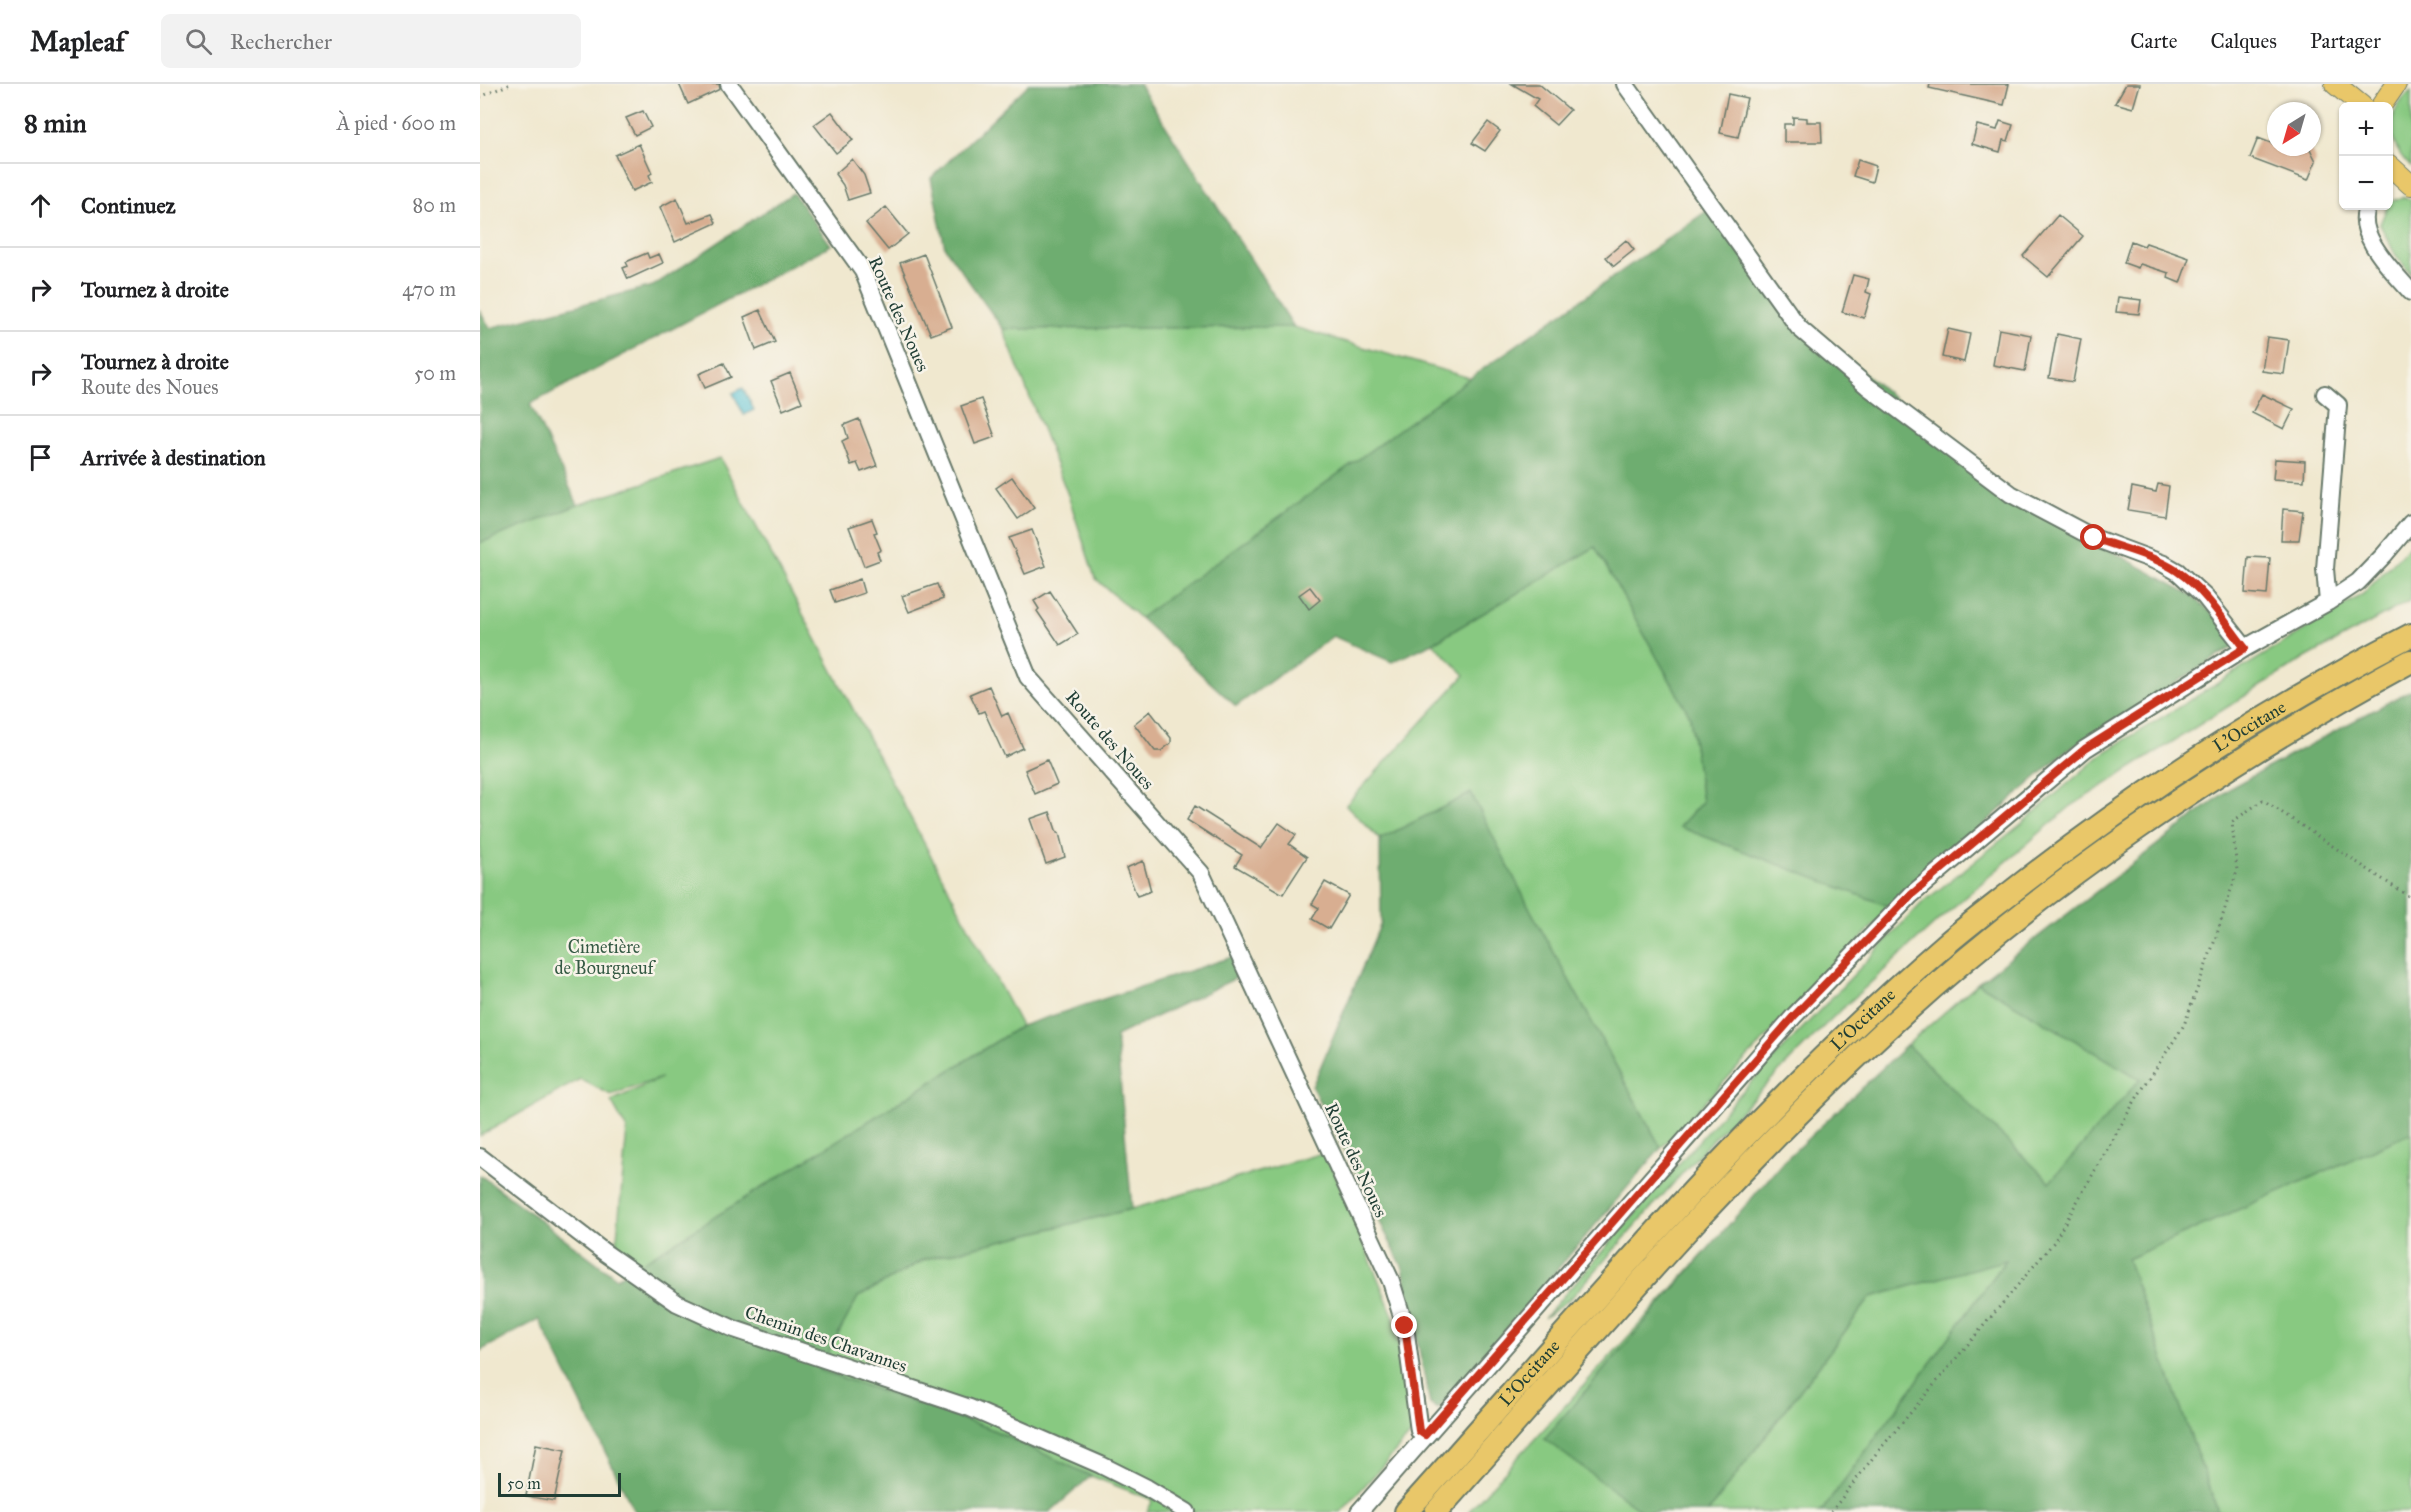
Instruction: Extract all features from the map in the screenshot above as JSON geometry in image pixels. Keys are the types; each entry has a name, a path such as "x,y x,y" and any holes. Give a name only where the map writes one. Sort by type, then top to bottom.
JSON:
{"highway":[{"path":"2326,679 2350,652 2411,617"},
{"name":"L'Occitane","path":"1406,1512 1710,1173 1818,1062 1946,944 2062,852 2184,766 2326,679 2411,635"},
{"name":"L'Occitane","path":"1436,1512 1711,1205 1791,1120 1892,1023 1973,953 2070,876 2145,821 2245,755 2411,661"}],"main road":[{"path":"2335,84 2357,102"},
{"path":"2384,102 2396,84"},
{"path":"2393,172 2411,185"}],"street":[{"name":"Route des Noues","path":"729,84 863,271 1028,677 1201,873 1391,1281 1405,1326 1419,1431 1425,1435"},
{"path":"1625,84 1799,328 1867,386 2011,494 2094,538 2164,564 2178,572 2205,597 2245,648"},
{"path":"2366,210 2366,231 2378,252 2411,292"},
{"path":"2325,394 2338,405 2325,569 2328,602"},
{"path":"1359,1512 1794,1016 1911,895 2085,749 2245,648 2328,602 2358,582 2411,523"},
{"name":"Chemin des Chavannes","path":"480,1157 604,1252 677,1303 734,1329 970,1408 1101,1465 1147,1488 1187,1512"}],"path":[{"path":"480,97 510,84"},
{"path":"1831,1512 1875,1455 2054,1242 2136,1099 2184,1025 2237,871 2232,822 2263,800 2411,898"}],"green space":[{"path":"1029,84 1139,84 1294,327 1003,329 945,248 931,178"},
{"path":"2411,91 2411,167 2397,149 2393,139 2393,119 2402,100"},
{"path":"793,193 831,245 530,404 578,505 480,543 480,311 490,328 653,286"},
{"path":"2403,197 2411,199 2411,274 2395,254 2380,224 2386,210 2393,210 2393,201"},
{"path":"1711,208 1812,328 2002,491 2190,594 2243,641 2067,750 1891,907 1679,827 1702,802 1690,716 1595,547 1433,643 1392,662 1333,636 1236,706 1140,618 1470,378"},
{"path":"1294,327 1470,378 1140,618 1095,578 1068,495 1003,329"},
{"name":"Cimetière de Bourgneuf","path":"720,458 1021,1026 637,1266 616,1249 627,1130 611,1101 661,1078 611,1095 580,1079 480,1136 480,543 578,505"},
{"path":"2411,544 2411,600 2300,661 2071,806 1943,916 1829,1021 1712,1140 1572,1297 1544,1318 1738,1096 1921,904 2020,825 2102,754 2363,594"},
{"path":"1595,547 1690,716 1702,802 1680,827 1891,907 1661,1148 1531,911 1471,794 1380,839 1346,805 1465,675 1433,643"},
{"path":"2411,690 2411,1133 2127,1259 2218,1512 1821,1512 2006,1260 1871,1297 1708,1512 1643,1512 1544,1439 1783,1162 1907,1045 2050,1182 2140,1079 1978,983 2232,787"},
{"path":"1471,793 1531,911 1661,1148 1438,1409 1430,1404 1403,1268 1312,1087 1381,923 1380,839"},
{"path":"1235,956 1236,978 1116,1036 1132,1209 925,1259 858,1297 819,1370 991,1429 1091,1476 1050,1512 635,1512 539,1319 480,1351 480,1175 617,1278 1021,1026"},
{"path":"1978,983 2141,1079 2050,1182 1907,1045"},
{"path":"2411,1133 2411,1512 2218,1512 2127,1259"},
{"path":"1326,1152 1394,1318 1413,1432 1341,1512 1147,1512 1153,1500 1091,1476 991,1429 819,1370 858,1297 926,1259 1132,1209"},
{"path":"1711,1246 1545,1439 1643,1512 1468,1512"},
{"path":"2007,1259 1821,1512 1708,1512 1871,1297"}],"water":[{"path":"743,388 754,410 744,415 733,393"}],"building":[{"path":"679,84 719,84 720,89 688,104"},
{"path":"1512,84 1539,84 1570,110 1556,125 1533,106 1538,99"},
{"path":"1930,84 2009,84 2004,105 1929,88"},
{"path":"2126,84 2140,84 2133,108 2115,103"},
{"path":"1728,94 1747,98 1738,137 1720,133"},
{"path":"643,111 651,127 635,135 626,118"},
{"path":"832,112 853,140 836,153 814,125"},
{"path":"1793,117 1807,118 1807,122 1821,122 1822,142 1784,142 1784,124 1793,124"},
{"path":"2000,121 2013,125 2008,141 2003,140 2000,152 1972,144 1977,125 1997,130"},
{"path":"1488,122 1500,131 1485,151 1472,143"},
{"path":"2258,138 2267,142 2267,156 2314,156 2316,161 2308,180 2250,158"},
{"path":"639,144 652,173 649,175 652,182 632,191 615,155"},
{"path":"852,159 864,175 870,193 848,200 843,185 835,174"},
{"path":"1858,160 1876,166 1872,182 1853,176"},
{"path":"677,198 688,223 712,214 716,223 675,242 660,207"},
{"path":"886,207 908,234 888,250 866,223"},
{"path":"2058,215 2083,236 2048,277 2023,256"},
{"path":"1626,240 1634,250 1614,266 1606,257"},
{"path":"2131,241 2144,246 2146,243 2189,258 2180,283 2168,278 2169,273 2140,264 2138,268 2124,263"},
{"path":"647,253 649,258 659,254 663,263 628,279 623,268 628,266 626,262"},
{"path":"924,254 952,327 931,335 900,263"},
{"path":"1853,275 1869,279 1866,292 1871,294 1864,318 1842,312"},
{"path":"2118,297 2141,300 2139,314 2116,312"},
{"path":"760,310 775,342 756,350 744,317"},
{"path":"1948,329 1970,334 1964,362 1942,357"},
{"path":"1999,329 2031,335 2025,371 1993,365"},
{"path":"2057,334 2081,339 2073,382 2049,378"},
{"path":"2267,337 2289,340 2284,374 2262,371"},
{"path":"724,363 731,377 705,388 699,374"},
{"path":"790,373 802,402 783,410 771,381"},
{"path":"2262,394 2294,409 2284,429 2252,413"},
{"path":"981,399 995,437 975,444 961,406"},
{"path":"859,419 877,466 861,472 857,463 851,465 842,441 848,438 844,425"},
{"path":"2275,459 2305,461 2304,481 2273,479"},
{"path":"1012,477 1034,508 1018,519 996,488"},
{"path":"2158,484 2169,486 2165,516 2128,510 2132,487 2156,492"},
{"path":"2283,509 2303,511 2299,540 2281,540"},
{"path":"872,519 877,532 874,533 881,550 877,552 880,560 864,566 849,527"},
{"path":"1032,530 1046,566 1025,574 1009,538"},
{"path":"2248,557 2270,558 2267,595 2245,593"},
{"path":"860,579 864,593 835,603 830,590"},
{"path":"937,584 943,599 909,612 902,596"},
{"path":"1310,587 1320,600 1309,609 1299,595"},
{"path":"1050,591 1078,634 1060,645 1037,611 1039,609 1034,601"},
{"path":"989,686 1002,716 1008,713 1023,748 1005,757 984,711 979,713 970,694"},
{"path":"1150,711 1171,738 1171,743 1161,751 1155,751 1134,724"},
{"path":"1047,760 1057,784 1035,794 1025,770"},
{"path":"1195,806 1261,848 1279,823 1296,835 1289,844 1307,857 1283,894 1235,866 1242,855 1187,820"},
{"path":"1050,812 1057,833 1059,833 1065,857 1046,864 1030,819"},
{"path":"1143,861 1151,891 1137,896 1126,868"},
{"path":"1325,882 1349,895 1329,929 1312,919 1319,908 1312,904"},
{"path":"536,1444 565,1450 554,1501 526,1496"}],"route":[{"path":"1405,1326 1419,1431 1425,1435 1794,1016 1911,895 2085,749 2245,648 2205,597 2178,572 2164,564 2094,538"}]}
